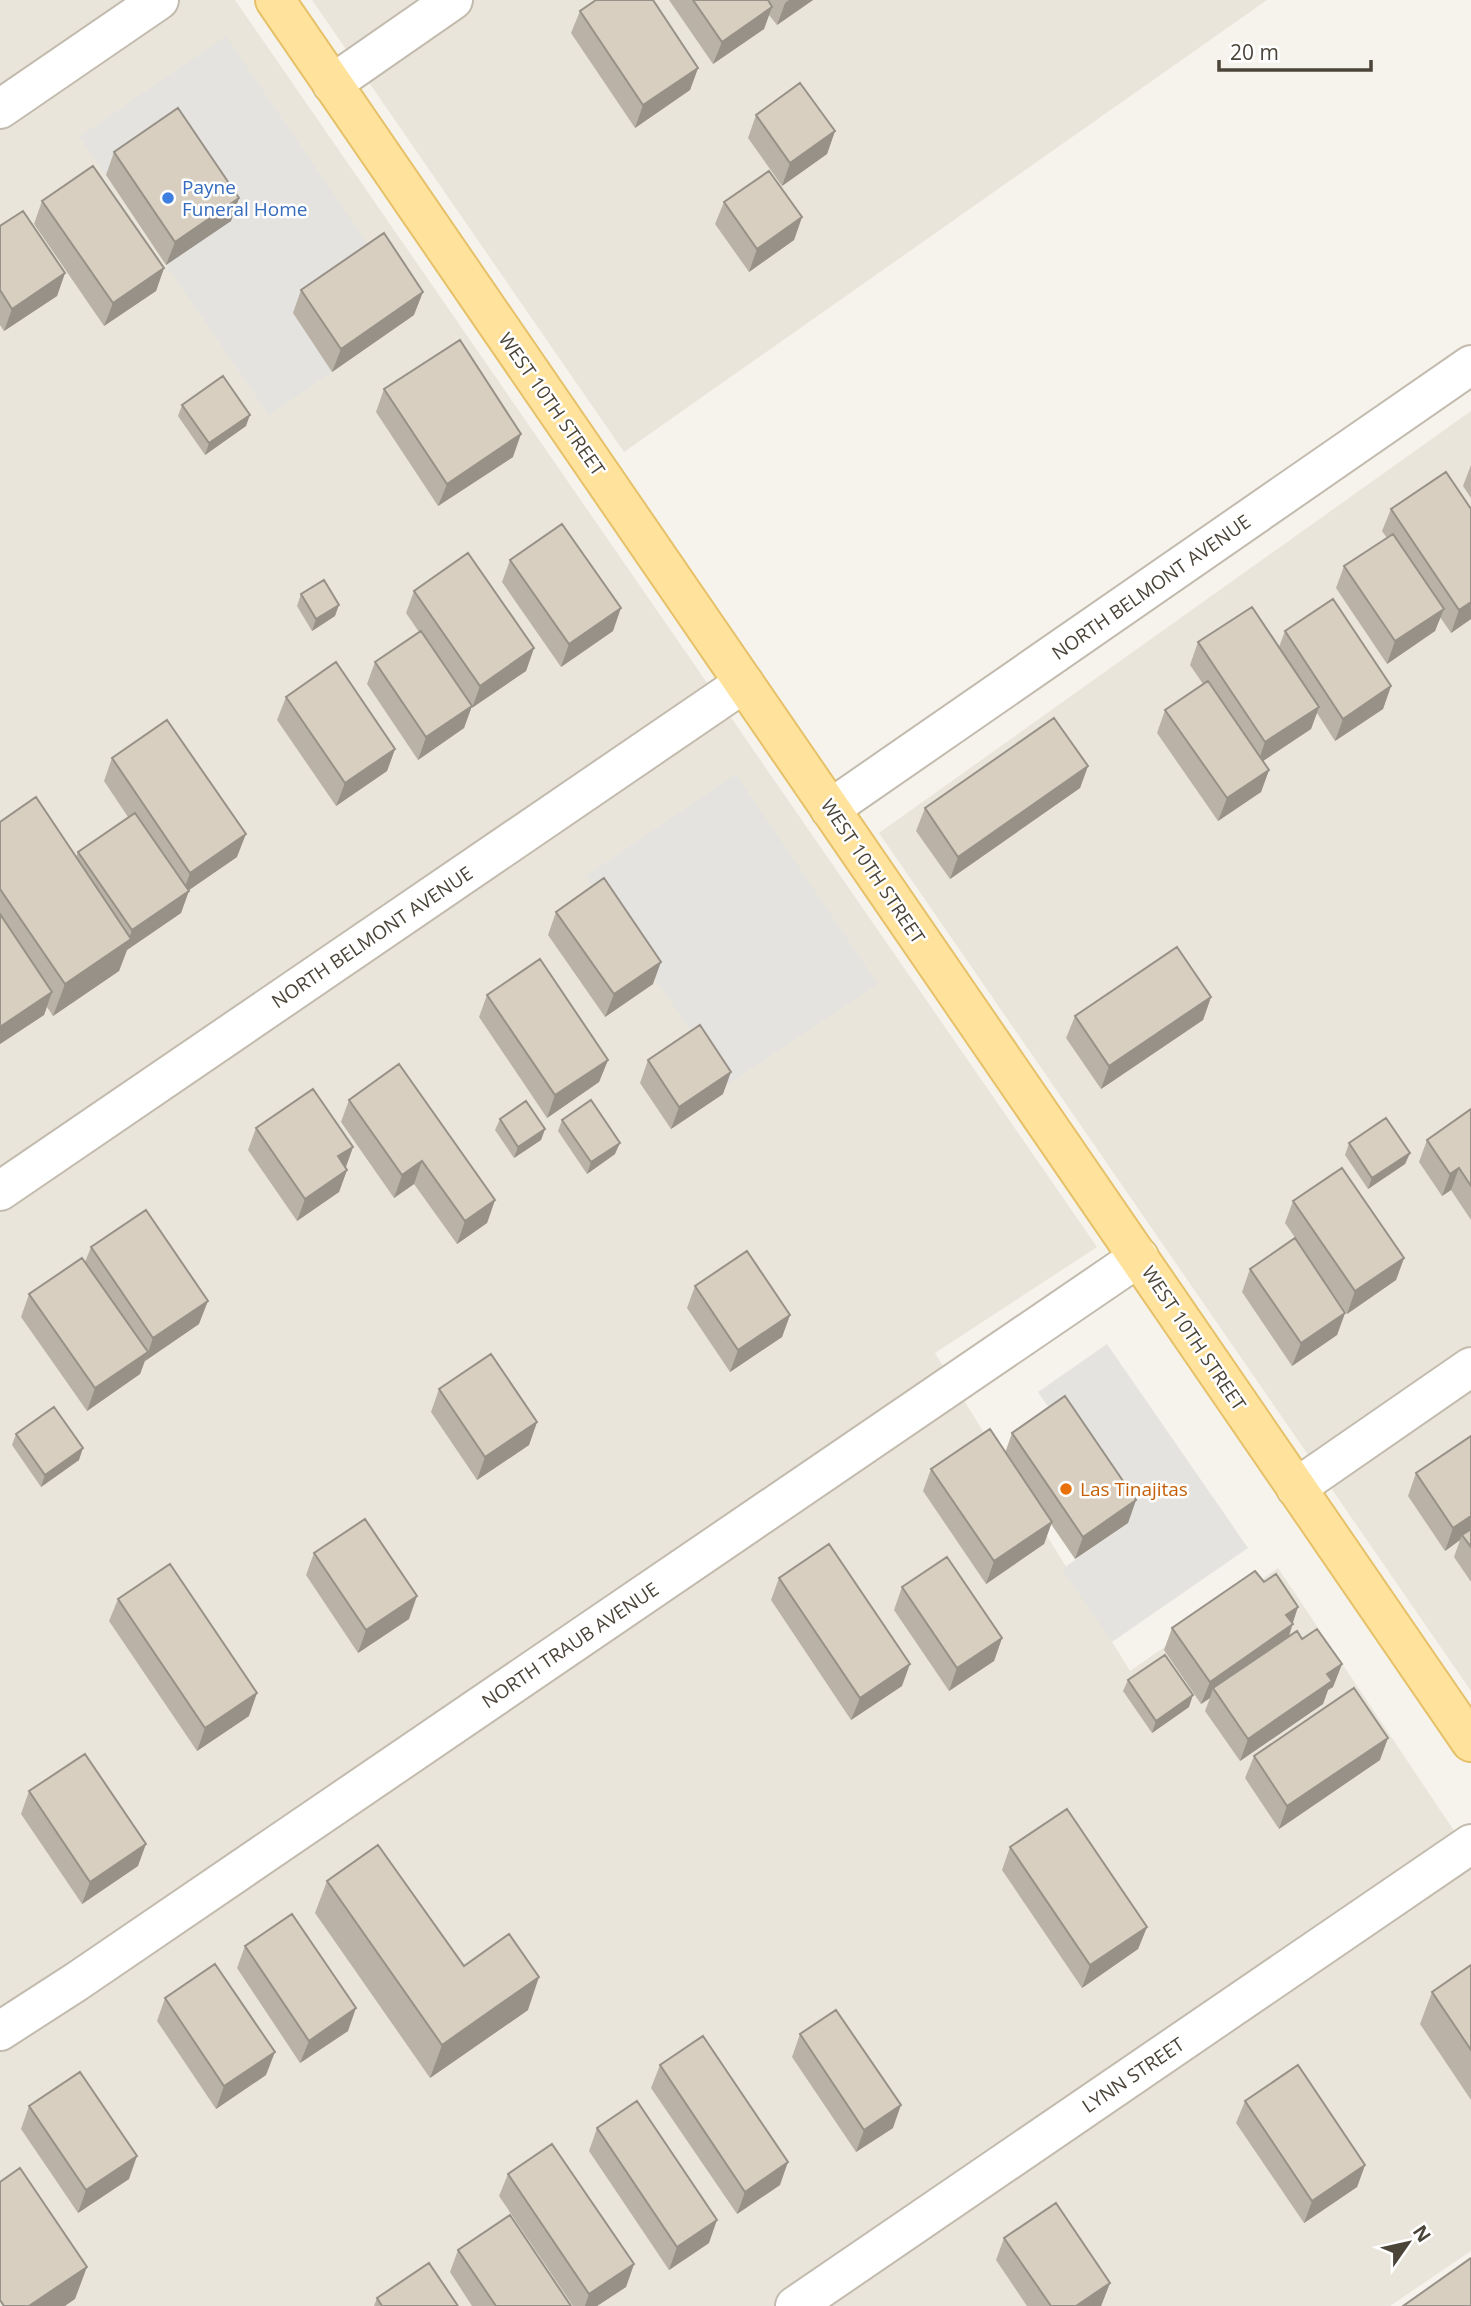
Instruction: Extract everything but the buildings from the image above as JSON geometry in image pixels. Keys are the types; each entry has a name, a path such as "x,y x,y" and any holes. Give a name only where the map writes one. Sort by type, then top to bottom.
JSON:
{"main road":[{"name":"WEST 10TH STREET","path":"275,0 1471,1742"}],"street":[{"path":"0,108 159,0"},
{"path":"332,84 453,0"},
{"name":"NORTH BELMONT AVENUE","path":"830,809 1471,365"},
{"name":"NORTH BELMONT AVENUE","path":"0,1191 744,683"},
{"name":"NORTH TRAUB AVENUE","path":"0,2031 100,1966 1139,1257"},
{"path":"1296,1488 1471,1367"},
{"name":"LYNN STREET","path":"795,2306 1471,1844"}],"shaded area":[{"path":"0,0 235,0 1097,1247 935,1353 1130,1671 1278,1568 1471,1856 1471,2251 1390,2306 0,2306"},
{"path":"312,0 1267,0 624,452"},
{"path":"226,36 376,256 293,313 332,372 269,415 166,265 230,221 106,175 79,137"},
{"path":"1471,411 1471,1691 879,833"},
{"path":"736,774 878,984 727,1085 586,876"},
{"path":"1107,1344 1248,1548 1112,1642 1062,1569 1128,1523 1038,1392"}],"place":[{"name":"Payne Funeral Home","path":"168,198"},
{"name":"Las Tinajitas","path":"1066,1489"}]}
